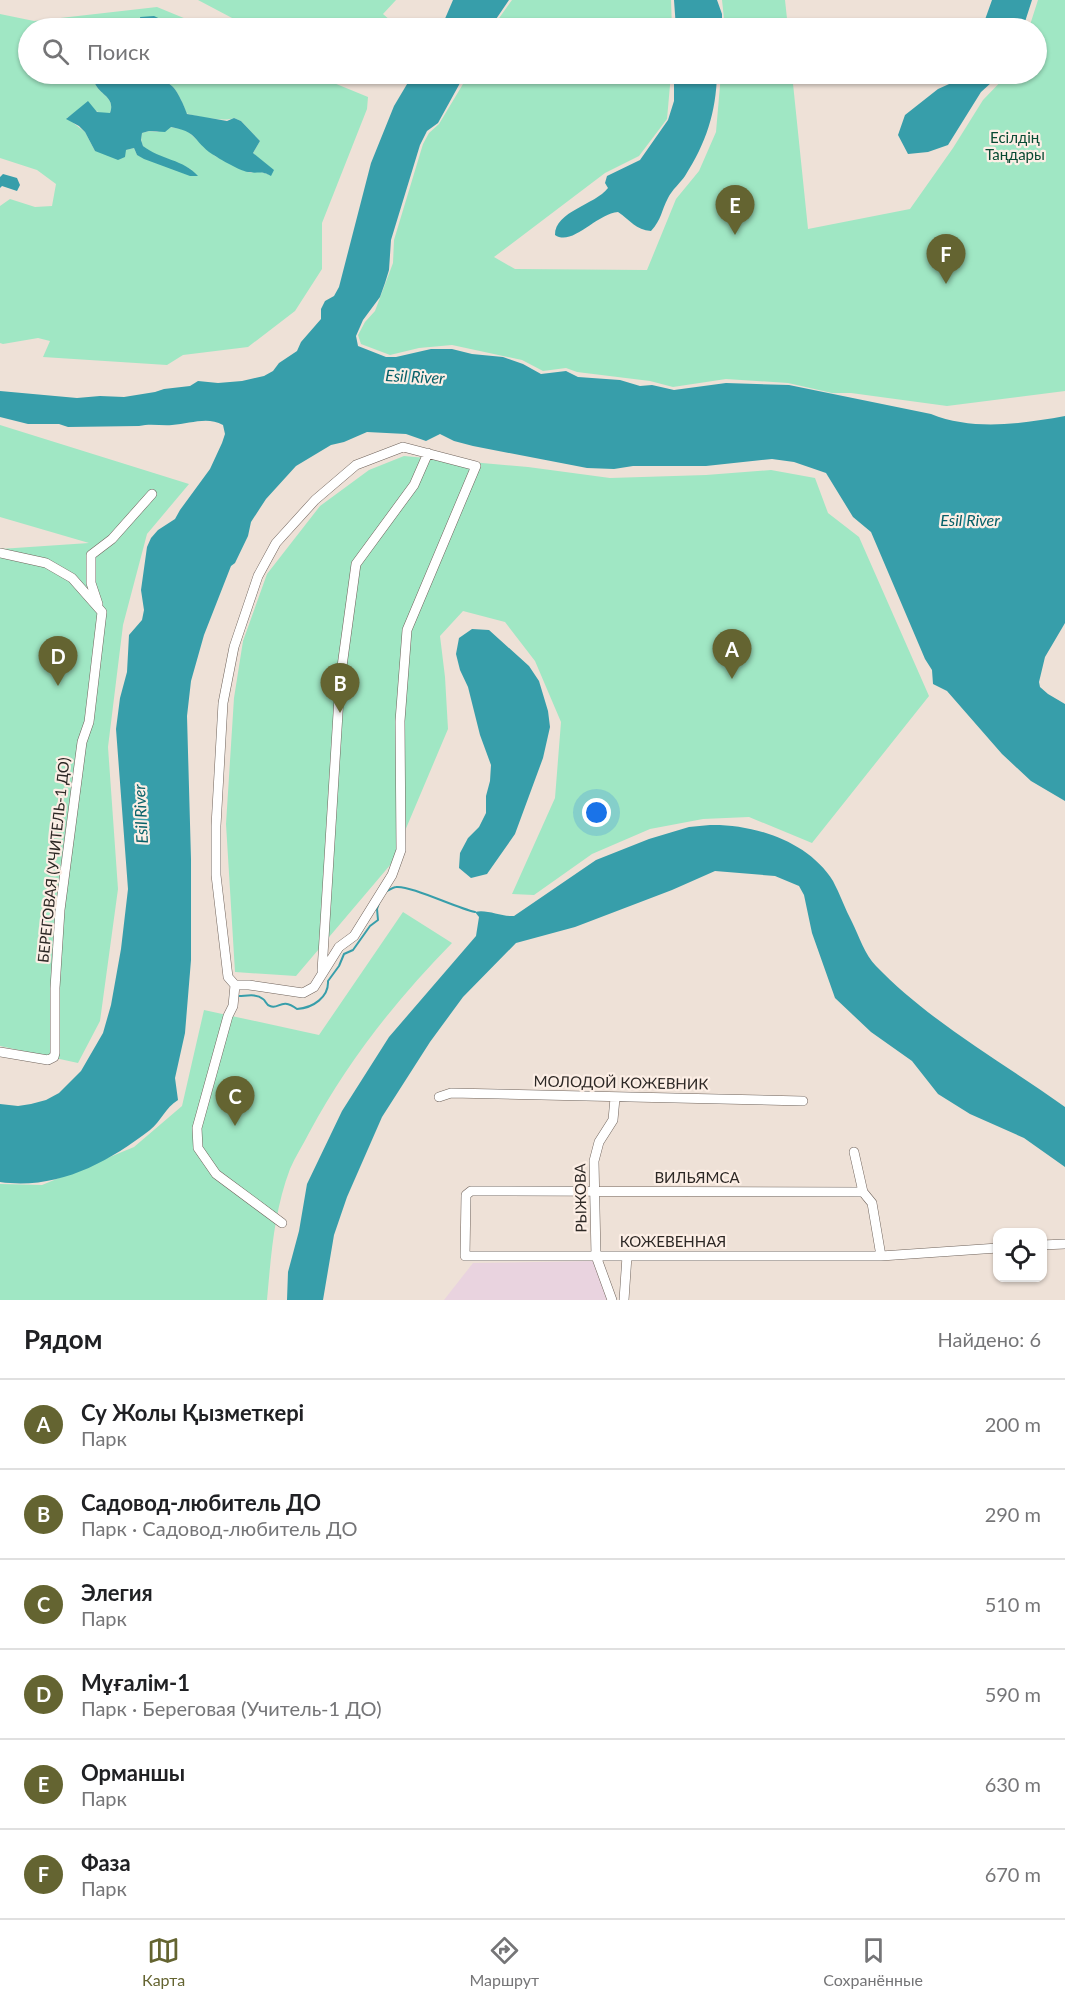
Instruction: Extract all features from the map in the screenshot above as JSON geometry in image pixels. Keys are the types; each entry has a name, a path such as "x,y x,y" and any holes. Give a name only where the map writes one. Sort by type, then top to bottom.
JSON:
{"street":[{"path":"235,985 303,993 314,987 339,947 354,936 392,875 401,850 400,721 407,630 476,466 403,447 356,465 315,500 276,543 258,576 234,646 223,703 216,875 228,977 235,985 233,1006 228,1016 197,1128 198,1148 216,1174 282,1223"},
{"path":"322,973 340,681 356,564 414,485 428,453"},
{"path":"101,610 91,582 91,555 112,539 152,494"},
{"path":"0,553 46,563 72,578 101,610"},
{"name":"БЕРЕГОВАЯ (УЧИТЕЛЬ-1 ДО)","path":"0,1052 48,1060 54,1057 55,988 60,910 82,742 89,722 101,610"},
{"name":"МОЛОДОЙ КОЖЕВНИК","path":"439,1097 451,1093 803,1101"},
{"name":"РЫЖОВА","path":"612,1300 596,1256 594,1192 595,1154 599,1142 613,1120 615,1098"},
{"path":"854,1152 863,1192 872,1203 880,1256"},
{"name":"ВИЛЬЯМСА","path":"465,1256 466,1195 471,1191 863,1192"},
{"path":"1047,1245 1065,1244"},
{"name":"КОЖЕВЕННАЯ","path":"465,1256 880,1256 993,1248"},
{"path":"624,1300 627,1256"}],"shaded area":[{"path":"593,1261 607,1300 444,1300 473,1263"}],"green space":[{"path":"198,0 396,0 383,14 388,18 232,18"},
{"path":"512,0 671,0 672,18 499,18"},
{"path":"722,0 785,0 787,18 724,18"},
{"name":"Есілдің Таңдары","path":"1038,0 1065,0 1065,391 947,406 851,393 832,393 788,383 726,379 673,387 650,381 577,372 566,368 543,371 522,360 452,345 419,348 390,355 361,344 358,335 365,322 375,311 393,263 394,240 423,144 429,133 439,124 463,84 670,84 667,119 639,156 605,173 494,257 515,269 647,270 676,199 699,171 716,132 720,84 793,84 808,229 910,209 983,100 998,84 1047,84 1047,18 1032,18"},
{"path":"157,7 184,18 140,17 60,18"},
{"path":"0,14 19,18 18,84 95,84 109,99 110,113 103,114 84,106 67,118 85,132 95,151 134,148 137,155 193,170 148,151 142,144 142,133 157,132 170,127 186,130 215,156 250,173 257,171 271,175 268,167 253,153 260,141 241,121 234,118 210,119 186,113 176,91 169,84 336,84 368,97 367,109 322,223 322,269 295,311 248,347 183,355 167,365 43,357 50,341 38,338 0,343 0,206 10,199 35,207 52,206 56,184 37,170 0,158"},
{"path":"0,425 189,484 147,534 123,625 108,747 118,889 100,1021 78,1063 0,1046 0,549 89,543 0,517"},
{"path":"404,456 528,467 610,478 771,470 815,478 828,513 859,537 929,696 812,843 749,817 703,819 650,829 592,854 534,895 512,894 555,798 561,722 535,661 505,622 463,611 440,636 448,729 391,864 296,976 235,972 226,824 234,698 243,641 267,574 320,506 369,470"},
{"path":"403,912 452,943 392,1009 356,1057 294,1160 280,1201 267,1300 0,1300 0,1184 42,1185 134,1147 182,1106 204,1010 319,1035"}],"water":[{"path":"453,0 509,0 497,18 445,18"},
{"path":"674,0 717,0 722,14 722,18 675,18"},
{"path":"992,0 1032,0 1026,18 986,18"},
{"path":"154,16 158,18 140,18"},
{"path":"95,84 168,84 176,91 187,114 227,121 234,118 241,121 260,141 253,153 274,170 271,176 234,167 209,152 190,133 171,127 165,132 142,133 143,146 186,166 198,176 190,176 144,159 137,155 134,148 126,150 125,157 118,160 95,151 85,132 66,119 88,101 97,112 110,113 109,99"},
{"name":"Esil River","path":"407,84 459,84 438,123 427,131 420,145 391,240 389,270 385,283 380,297 363,320 356,336 358,346 386,357 431,349 452,349 472,354 503,357 541,374 566,371 578,377 620,380 640,386 652,385 674,390 726,383 789,385 931,414 963,423 1014,423 1065,416 1065,623 1045,657 1039,682 1040,687 1048,694 1065,704 1065,801 1031,781 1002,754 947,691 933,684 932,670 925,659 871,532 853,517 826,473 794,462 772,459 706,466 587,468 473,446 440,434 426,441 406,434 367,432 331,445 296,466 266,499 251,522 248,536 235,563 231,566 204,635 191,681 187,716 191,960 185,1033 175,1078 178,1100 150,1130 98,1164 80,1172 41,1182 0,1182 0,1104 18,1106 31,1104 59,1093 81,1071 103,1033 111,1005 121,949 128,889 116,729 120,698 127,672 129,635 142,620 144,610 141,590 147,547 151,538 158,530 175,519 210,469 225,434 223,425 211,421 139,426 68,427 59,424 28,424 0,417 0,391 77,398 124,397 190,386 198,381 218,383 242,381 264,376 273,371 279,363 297,351 301,342 321,319 321,309 325,301 334,296 339,287 371,163 394,106"},
{"path":"674,84 716,84 712,115 699,152 685,176 670,195 655,227 651,231 641,229 618,212 601,218 569,237 562,238 555,235 561,220 608,188 605,183 607,176 640,160 668,120 674,101"},
{"path":"949,84 990,84 981,92 948,145 928,152 908,154 898,135 905,115 938,89"},
{"path":"3,174 17,178 20,185 17,191 2,186 0,188 0,177"},
{"path":"472,629 489,630 529,666 539,681 550,727 543,758 515,834 487,874 471,878 459,868 460,853 486,813 491,765 456,654 459,638"},
{"path":"710,825 744,828 779,838 795,845 822,867 833,881 865,951 872,962 897,987 943,1024 1065,1107 1065,1167 1024,1138 970,1114 938,1094 912,1061 871,1032 835,998 812,933 804,895 799,886 775,876 715,871 575,927 516,943 463,997 430,1042 382,1117 347,1197 334,1235 323,1300 287,1300 288,1272 299,1231 307,1184 342,1111 389,1037 476,936 479,917 475,912 514,916 596,860 649,839 689,827"}],"waterway":[{"path":"387,891 395,887 403,887 475,912"},
{"path":"239,996 257,996 273,1007 287,1004 297,1009 319,1001 326,992 328,981 339,966 344,954 353,950 370,926 378,920 379,903"}],"place":[{"name":"Орманшы","path":"735,235"},
{"name":"Фаза","path":"946,284"},
{"name":"Су Жолы Қызметкері","path":"732,679"},
{"name":"Мұғалім-1","path":"58,686"},
{"name":"Садовод-любитель ДО","path":"340,713"},
{"name":"Элегия","path":"235,1126"}]}
